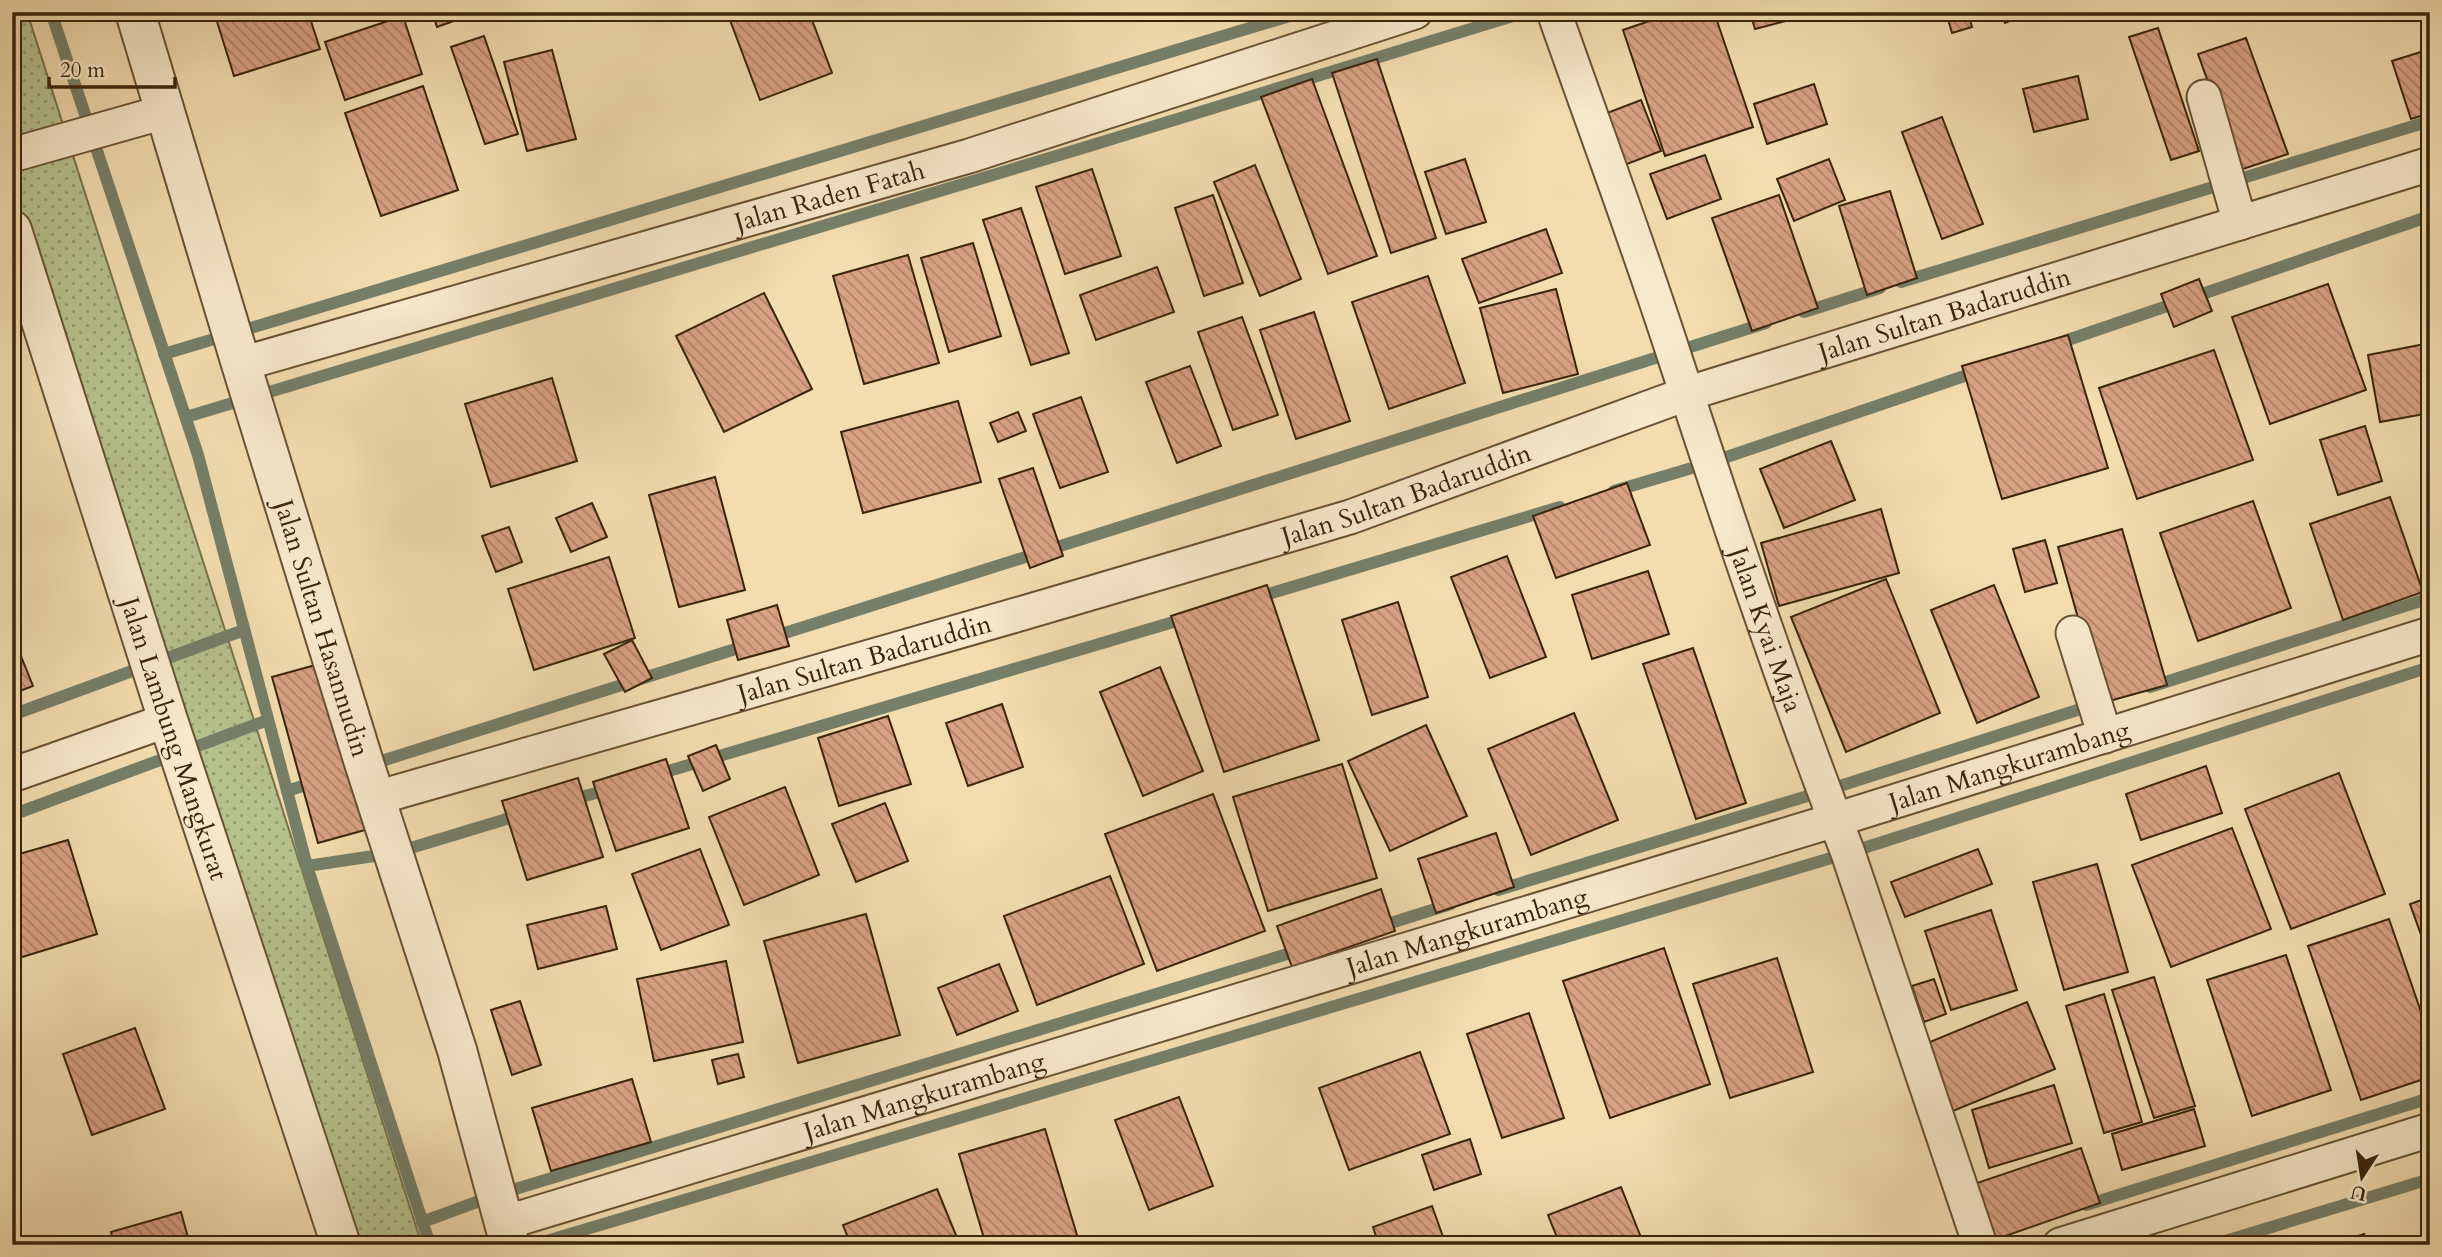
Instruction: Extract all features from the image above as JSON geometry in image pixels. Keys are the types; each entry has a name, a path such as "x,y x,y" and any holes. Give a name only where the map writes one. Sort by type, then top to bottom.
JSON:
{"street":[{"name":"Jalan Sultan Hasannudin","path":"135,12 240,364 457,1050 507,1234"},
{"name":"Jalan Raden Fatah","path":"240,364 970,156 1415,12"},
{"name":"Jalan Kyai Maja","path":"1554,12 1980,1245"},
{"path":"2204,97 2240,223"},
{"path":"22,153 164,112"},
{"name":"Jalan Sultan Badaruddin","path":"376,798 1350,517 1686,394 2430,164"},
{"name":"Jalan Lambung Mangkurat","path":"12,230 341,1245"},
{"path":"2073,632 2105,736"},
{"name":"Jalan Mangkurambang","path":"507,1234 2430,634"},
{"path":"12,775 169,720"},
{"path":"2060,1245 2430,1130"}],"green space":[{"path":"12,12 27,12 422,1245 352,1245 12,199"}],"building":[{"path":"214,12 308,12 320,49 234,76"},
{"path":"432,12 479,12 437,27"},
{"path":"727,12 809,12 832,73 760,100"},
{"path":"1676,12 1714,12 1753,127 1665,156 1623,30"},
{"path":"1750,12 1821,12 1755,29"},
{"path":"1946,12 1968,12 1972,27 1952,33"},
{"path":"2001,12 2031,12 2005,23"},
{"path":"2403,12 2430,12 2430,13 2406,20"},
{"path":"403,16 422,74 345,100 325,42"},
{"path":"2158,28 2199,151 2171,160 2129,37"},
{"path":"484,36 518,134 485,144 451,47"},
{"path":"2246,38 2288,154 2240,170 2198,54"},
{"path":"2430,49 2430,113 2411,119 2392,61"},
{"path":"552,50 576,139 527,151 504,62"},
{"path":"1377,59 1436,238 1391,253 1332,73"},
{"path":"2078,76 2088,119 2034,132 2023,89"},
{"path":"1312,79 1377,256 1328,274 1261,97"},
{"path":"1814,84 1827,124 1767,144 1754,104"},
{"path":"423,86 458,190 381,216 345,113"},
{"path":"1641,100 1661,151 1614,169 1594,118"},
{"path":"1942,117 1983,224 1942,239 1902,132"},
{"path":"1705,155 1721,199 1667,219 1650,174"},
{"path":"1465,159 1486,222 1446,234 1425,172"},
{"path":"1829,159 1845,200 1794,221 1777,179"},
{"path":"1255,165 1301,279 1260,296 1214,182"},
{"path":"1092,169 1121,256 1065,274 1036,187"},
{"path":"1890,191 1917,278 1867,295 1839,206"},
{"path":"1213,195 1243,283 1204,296 1175,208"},
{"path":"1779,195 1818,308 1752,331 1712,218"},
{"path":"1021,208 1069,353 1031,365 983,220"},
{"path":"1546,229 1562,273 1479,303 1462,259"},
{"path":"973,243 1001,336 949,352 921,258"},
{"path":"908,255 939,363 864,384 833,276"},
{"path":"1157,267 1174,312 1096,340 1080,295"},
{"path":"1428,276 1465,383 1389,409 1352,302"},
{"path":"2199,279 2212,311 2174,327 2161,294"},
{"path":"2328,284 2366,390 2270,424 2232,317"},
{"path":"1556,289 1578,374 1503,393 1480,308"},
{"path":"764,293 812,389 724,432 676,336"},
{"path":"1314,312 1350,421 1296,439 1260,330"},
{"path":"1242,317 1278,415 1233,430 1198,332"},
{"path":"2068,335 2108,468 2002,499 1962,366"},
{"path":"2430,343 2430,413 2380,422 2368,355"},
{"path":"2214,350 2253,460 2137,499 2099,388"},
{"path":"1190,366 1221,446 1177,463 1146,382"},
{"path":"552,378 577,461 491,487 465,404"},
{"path":"1081,397 1108,472 1060,488 1033,414"},
{"path":"958,401 981,482 863,513 841,432"},
{"path":"1018,412 1026,431 998,442 990,423"},
{"path":"2365,426 2382,481 2338,495 2320,440"},
{"path":"1831,441 1855,500 1784,528 1760,469"},
{"path":"1033,468 1063,556 1030,568 999,479"},
{"path":"715,477 745,590 679,607 649,495"},
{"path":"1627,483 1650,545 1556,578 1533,516"},
{"path":"2390,497 2423,592 2343,620 2310,524"},
{"path":"2253,501 2291,608 2198,641 2160,533"},
{"path":"592,503 607,537 571,552 556,518"},
{"path":"1881,509 1899,573 1779,606 1761,543"},
{"path":"509,527 522,562 496,572 482,536"},
{"path":"2122,529 2167,685 2102,703 2058,547"},
{"path":"2045,540 2057,583 2025,592 2013,549"},
{"path":"1507,556 1546,657 1490,678 1451,577"},
{"path":"609,557 635,638 534,670 508,589"},
{"path":"1648,571 1669,634 1592,659 1572,595"},
{"path":"1886,579 1940,713 1846,752 1791,617"},
{"path":"1267,585 1319,740 1224,772 1171,616"},
{"path":"1994,585 2039,697 1977,723 1931,610"},
{"path":"1398,602 1428,697 1372,715 1342,620"},
{"path":"777,605 789,646 738,660 727,620"},
{"path":"12,634 33,686 12,694"},
{"path":"632,640 652,678 625,692 604,654"},
{"path":"1693,648 1746,803 1696,819 1643,664"},
{"path":"319,664 365,830 318,843 272,677"},
{"path":"1160,667 1203,771 1143,796 1100,692"},
{"path":"1002,704 1023,767 968,786 946,723"},
{"path":"1574,713 1618,820 1531,855 1488,749"},
{"path":"888,716 911,784 839,806 818,738"},
{"path":"1426,725 1467,816 1390,851 1348,761"},
{"path":"716,745 730,779 703,791 688,756"},
{"path":"666,759 689,828 616,851 593,782"},
{"path":"1342,764 1377,878 1268,911 1233,797"},
{"path":"2206,766 2222,813 2141,840 2126,794"},
{"path":"2339,773 2385,894 2291,929 2245,809"},
{"path":"578,778 603,857 527,880 502,801"},
{"path":"785,787 819,875 744,905 709,817"},
{"path":"1213,794 1265,931 1157,971 1105,834"},
{"path":"885,803 908,861 856,882 832,824"},
{"path":"2232,828 2271,929 2171,967 2132,865"},
{"path":"1496,833 1514,887 1436,913 1418,859"},
{"path":"68,840 97,934 19,958 12,936 12,856"},
{"path":"700,849 729,925 661,950 632,874"},
{"path":"1978,849 1992,884 1905,917 1891,882"},
{"path":"2097,864 2128,972 2064,990 2033,882"},
{"path":"1110,876 1144,964 1037,1005 1004,916"},
{"path":"1381,889 1395,931 1292,967 1277,926"},
{"path":"2430,897 2430,960 2410,904"},
{"path":"606,906 617,949 538,969 527,925"},
{"path":"1991,910 2017,990 1951,1010 1925,931"},
{"path":"866,914 900,1035 798,1063 764,941"},
{"path":"2389,919 2430,1038 2430,1077 2361,1100 2308,946"},
{"path":"1664,948 1710,1084 1610,1118 1563,981"},
{"path":"2286,955 2331,1090 2252,1116 2207,980"},
{"path":"1777,958 1813,1072 1730,1098 1693,984"},
{"path":"726,961 743,1042 654,1061 637,979"},
{"path":"999,964 1018,1011 957,1035 938,988"},
{"path":"2154,977 2195,1106 2154,1118 2112,990"},
{"path":"1934,979 1946,1014 1924,1022 1912,986"},
{"path":"2104,994 2142,1122 2104,1133 2066,1006"},
{"path":"520,1001 541,1065 512,1075 491,1010"},
{"path":"2027,1002 2055,1069 1953,1111 1925,1044"},
{"path":"1529,1013 1564,1118 1502,1138 1467,1034"},
{"path":"135,1028 165,1109 92,1135 63,1054"},
{"path":"1420,1052 1450,1134 1349,1170 1319,1088"},
{"path":"738,1054 744,1077 718,1084 712,1060"},
{"path":"632,1079 651,1142 551,1171 532,1108"},
{"path":"2054,1085 2072,1143 1989,1168 1972,1110"},
{"path":"1179,1097 1213,1186 1149,1210 1115,1120"},
{"path":"2194,1109 2205,1146 2122,1170 2112,1134"},
{"path":"1045,1129 1080,1245 986,1245 959,1154"},
{"path":"1470,1139 1481,1174 1434,1190 1422,1155"},
{"path":"2081,1148 2100,1203 1994,1240 1974,1184"},
{"path":"1621,1187 1644,1245 1560,1245 1548,1215"},
{"path":"937,1189 960,1245 851,1245 843,1225"},
{"path":"1432,1206 1446,1245 1379,1245 1373,1227"},
{"path":"181,1212 190,1245 114,1245 111,1232"},
{"path":"2364,1234 2368,1245 2332,1245"}],"waterway":[{"path":"51,12 198,455 307,866 430,1245"},
{"path":"164,354 1303,12"},
{"path":"186,417 1526,12"},
{"path":"1901,282 2430,121"},
{"path":"2056,344 2430,216"},
{"path":"1804,312 1880,288"},
{"path":"769,638 1766,323"},
{"path":"1614,491 1709,463 1979,371"},
{"path":"1255,598 1560,507"},
{"path":"2150,687 2430,598"},
{"path":"655,775 1187,618"},
{"path":"12,715 244,630"},
{"path":"369,765 748,645"},
{"path":"533,1245 1848,853 2430,667"},
{"path":"1498,890 1824,791 2093,705"},
{"path":"12,815 268,720"},
{"path":"287,791 318,781"},
{"path":"571,800 610,789"},
{"path":"307,866 394,853 523,814"},
{"path":"1378,927 1451,904"},
{"path":"422,1222 496,1195 1304,949"},
{"path":"2086,1205 2430,1098"},
{"path":"2212,1245 2430,1179"}]}
